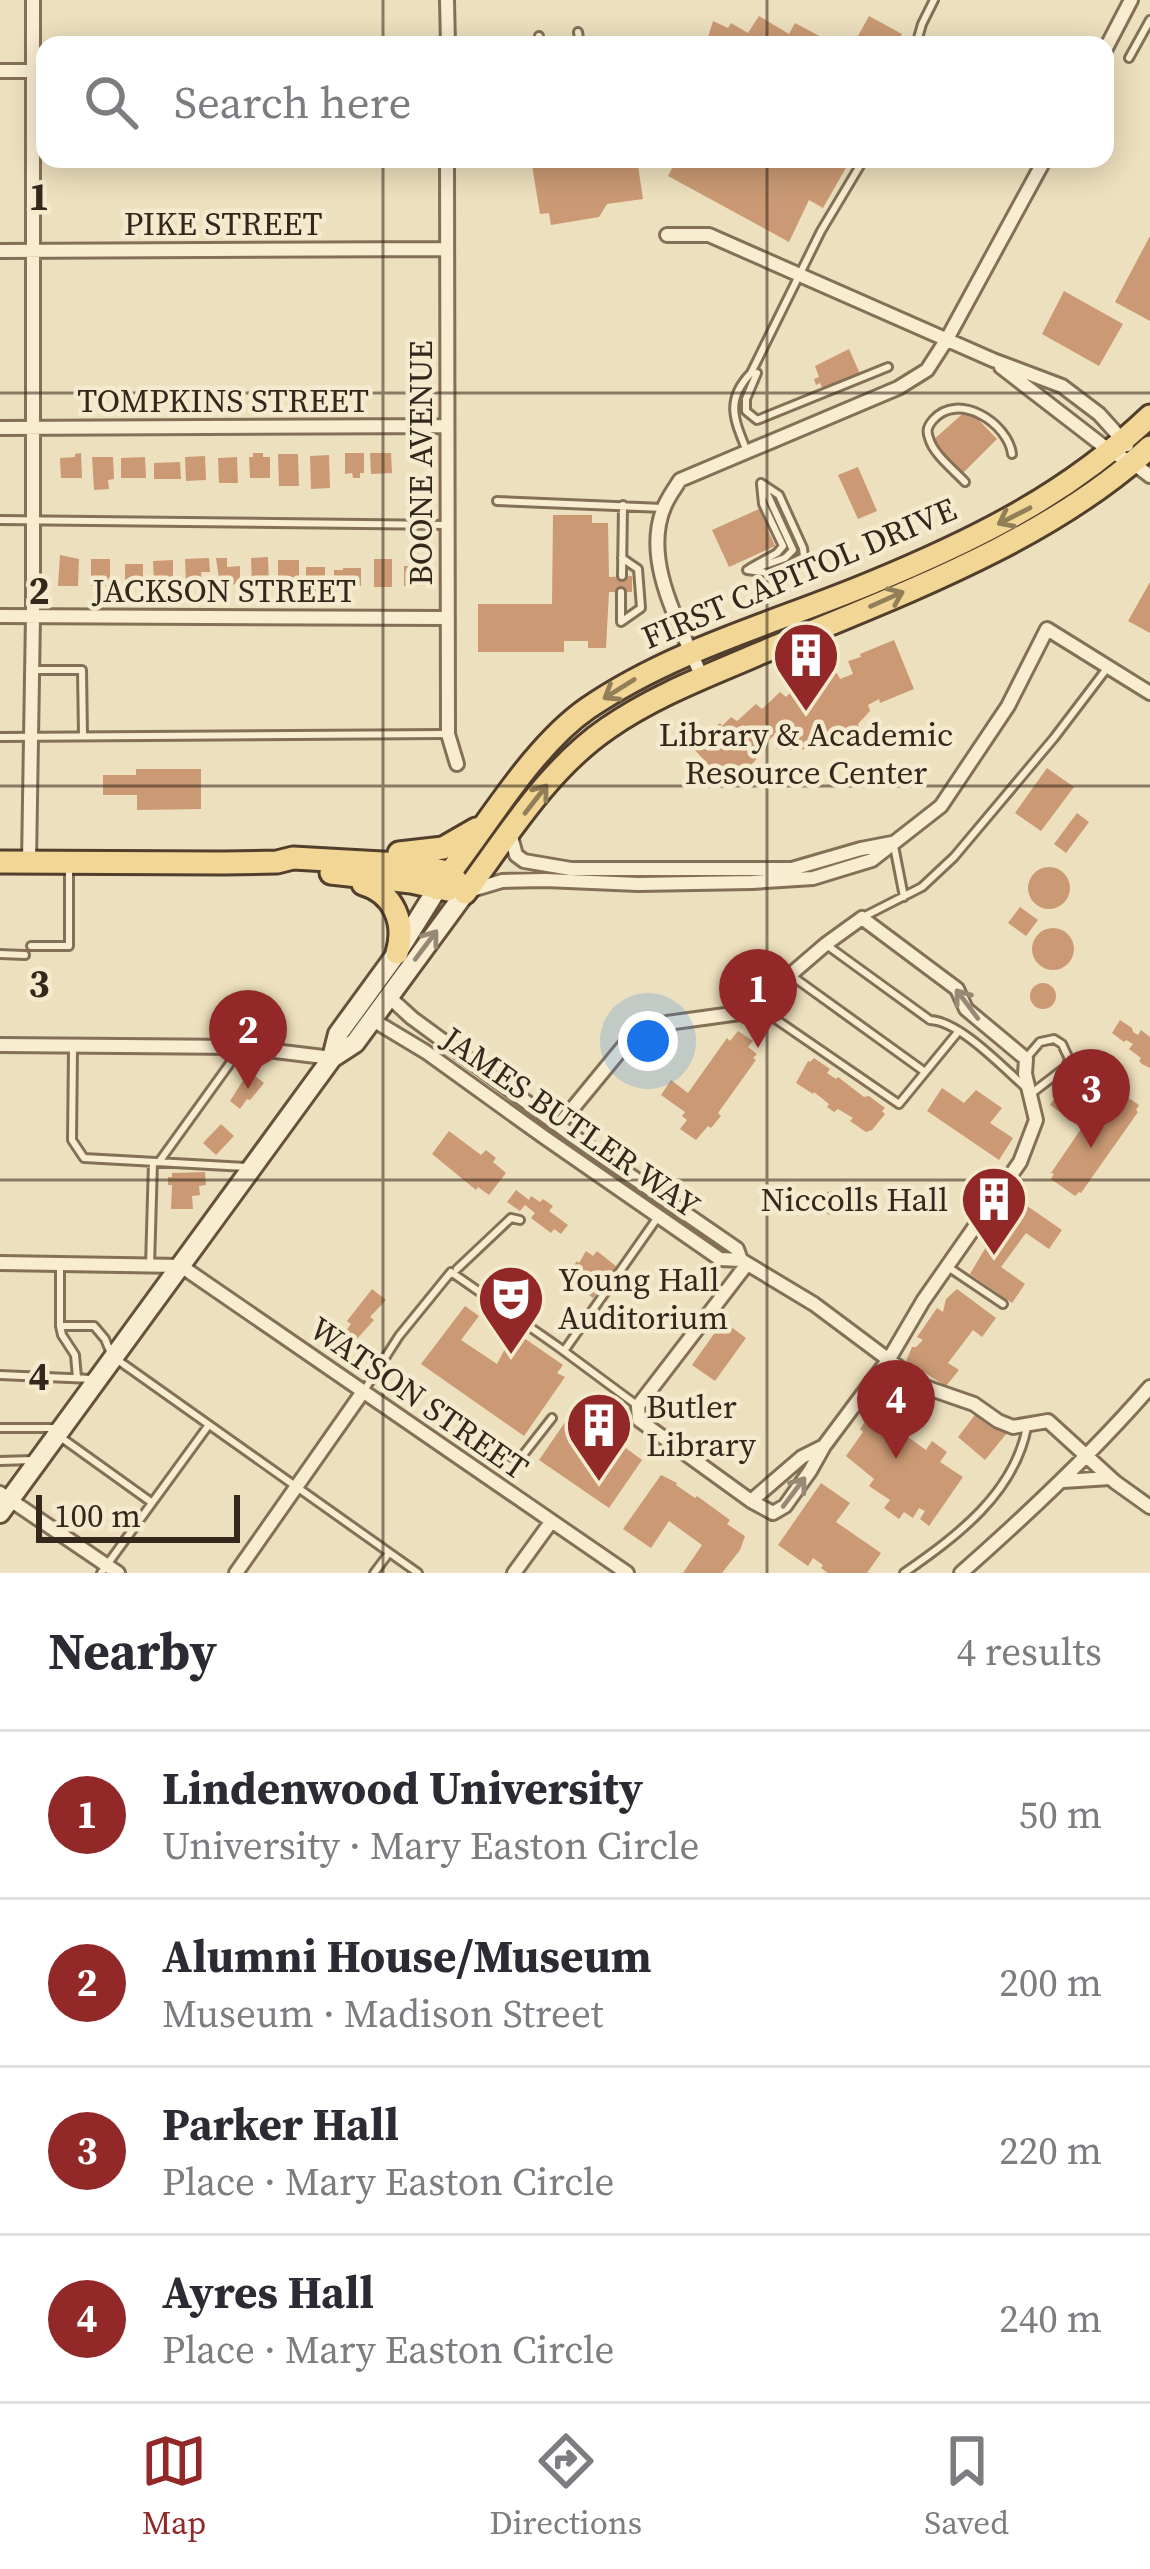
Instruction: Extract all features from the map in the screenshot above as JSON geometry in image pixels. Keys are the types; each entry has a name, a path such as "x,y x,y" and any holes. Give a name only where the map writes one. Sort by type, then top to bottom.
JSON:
{"main road":[{"name":"FIRST CAPITOL DRIVE","path":"444,881 541,752 587,709 648,671 692,651 871,583 1036,505 1076,479 1150,416"},
{"name":"FIRST CAPITOL DRIVE","path":"465,892 561,768 608,728 665,693 990,552 1052,521 1144,462"},
{"path":"285,860 318,851 443,848 488,824"},
{"path":"285,860 292,868 411,882 444,881"},
{"path":"0,862 285,860 418,865 465,892 355,1043 332,1058 112,1356 87,1378 59,1431 3,1502"},
{"path":"316,871 379,889 398,913 397,953"},
{"path":"332,1058 338,1034 444,881"}],"street":[{"path":"33,0 36,36"},
{"path":"447,0 448,36"},
{"path":"1112,36 1130,0"},
{"path":"0,71 36,71"},
{"path":"29,862 36,148"},
{"name":"BOONE AVENUE","path":"447,168 448,734 457,764"},
{"path":"702,678 662,578 658,545 663,508 680,480 898,388 927,370 1041,168"},
{"path":"667,235 709,235 1062,386 1099,414 1118,446"},
{"name":"PIKE STREET","path":"0,250 447,249"},
{"path":"993,360 1029,391 1144,462"},
{"name":"TOMPKINS STREET","path":"0,428 447,425"},
{"name":"JACKSON STREET","path":"0,616 448,618"},
{"path":"465,892 502,881 752,883 813,878 872,860 941,806 1007,706 1047,629 1150,693"},
{"path":"510,833 516,854 524,861 571,869 792,868 893,843"},
{"path":"559,1125 633,1035 650,1026 747,1012 862,918 957,989 966,1009 1026,1059 1036,1120 1020,1162 810,1471 781,1510 770,1512 639,1420 638,1406 744,1262"},
{"name":"JAMES BUTLER WAY","path":"388,998 736,1249 744,1262"},
{"name":"JAMES BUTLER WAY","path":"373,1020 426,1052 720,1259 744,1262 814,1304 926,1387 974,1404 1013,1427 1048,1421 1110,1478 1150,1507"},
{"path":"0,1045 242,1047 332,1058"},
{"path":"0,1263 181,1266"},
{"name":"WATSON STREET","path":"181,1266 627,1573"},
{"path":"962,1573 1106,1438 1150,1387"},
{"path":"236,1573 362,1393"},
{"path":"752,1501 802,1457 824,1446"},
{"path":"1062,1481 1110,1478"},
{"path":"3,1502 108,1570"},
{"path":"514,1573 551,1522"}],"lane":[{"path":"919,36 934,0"},
{"path":"1130,58 1150,20"},
{"path":"578,32 579,36"},
{"path":"746,450 733,409 742,382 859,168"},
{"path":"757,374 746,399 746,411 757,421 888,368"},
{"path":"965,482 929,441 928,428 935,417 963,407 976,412 1003,433 1012,454"},
{"path":"761,483 779,495 804,557 770,573 747,570 783,546 764,504 761,483"},
{"path":"497,501 663,508"},
{"path":"622,576 623,505"},
{"path":"0,520 448,525"},
{"path":"621,592 620,622 641,608 638,569 622,558"},
{"path":"862,918 922,887 964,845 1108,666"},
{"path":"32,670 82,670 82,736"},
{"path":"0,737 448,734"},
{"path":"893,843 904,897"},
{"path":"31,946 69,946 69,862"},
{"path":"826,944 930,1020 943,1021 958,1031 1032,1093 1066,1067 1069,1059 1054,1039 1040,1042 1026,1059"},
{"path":"0,954 25,955"},
{"path":"791,975 925,1072"},
{"path":"755,1005 899,1104 958,1031"},
{"path":"73,1046 72,1140 84,1158 250,1167"},
{"path":"150,1266 156,1162 242,1047"},
{"path":"564,1351 658,1217"},
{"path":"457,1269 503,1224 520,1220"},
{"path":"0,1375 87,1378 59,1326 60,1264"},
{"path":"948,1267 1003,1304"},
{"path":"362,1393 451,1273 638,1406"},
{"path":"59,1326 94,1326 112,1356 418,1573"},
{"path":"490,1449 515,1458 523,1455 552,1418"},
{"path":"108,1570 208,1426"},
{"path":"904,1573 956,1537 986,1507 1009,1474 1027,1426"},
{"path":"0,1428 59,1431 152,1503"},
{"path":"0,1461 38,1460"},
{"path":"374,1573 388,1553"}],"building":[{"path":"759,16 789,34 795,23 819,36 708,36 713,21 728,28 731,23 748,33"},
{"path":"869,16 902,34 901,36 858,36"},
{"path":"532,168 638,168 643,199 607,204 599,217 551,225 549,213 540,214"},
{"path":"672,168 846,168 823,208 809,200 789,242 668,176"},
{"path":"1150,236 1150,321 1115,302"},
{"path":"1064,291 1123,324 1099,366 1042,334"},
{"path":"849,349 861,376 823,390 820,383 816,385 815,366"},
{"path":"968,409 997,439 963,473 932,441"},
{"path":"81,453 82,478 61,478 60,458"},
{"path":"253,453 270,457 270,478 250,478"},
{"path":"345,453 364,453 360,478 345,474"},
{"path":"370,453 391,453 392,473 371,474"},
{"path":"278,454 298,454 299,486 279,486"},
{"path":"329,455 330,488 311,489 310,456"},
{"path":"205,456 206,480 186,481 185,457"},
{"path":"92,457 113,457 114,479 108,480 109,489 94,490"},
{"path":"145,457 146,478 121,478 121,458"},
{"path":"237,457 238,483 219,483 218,458"},
{"path":"180,462 181,479 154,479 154,463"},
{"path":"858,467 877,511 858,519 838,475"},
{"path":"778,505 784,520 767,528 775,546 729,567 712,530"},
{"path":"553,515 592,515 592,523 608,523 609,577 632,576 632,592 609,592 606,648 588,648 588,641 564,641 564,652 478,652 478,604 552,604"},
{"path":"60,555 79,559 78,586 58,586"},
{"path":"268,557 269,585 252,586 251,558"},
{"path":"209,558 210,572 201,572 202,584 186,585 185,559"},
{"path":"216,558 227,558 227,567 240,566 240,584 220,585"},
{"path":"91,559 110,559 110,586 91,586"},
{"path":"374,559 392,559 392,587 374,587"},
{"path":"173,560 173,584 154,585 153,561"},
{"path":"278,560 299,560 299,591 278,591"},
{"path":"125,564 143,564 143,586 125,583"},
{"path":"404,566 425,566 425,586 404,586"},
{"path":"306,567 325,567 325,591 306,586"},
{"path":"361,568 361,586 334,585 334,570"},
{"path":"1150,582 1150,633 1128,621"},
{"name":"Library & Academic Resource Center","path":"894,640 914,689 868,705 870,711 858,724 861,734 834,746 833,741 792,750 777,749 773,736 728,786 693,748 720,723 731,717 737,721 756,704 762,709 780,692 786,697 805,678 810,685 837,673 840,679 853,674 848,661"},
{"path":"1047,768 1074,787 1041,831 1015,813"},
{"path":"136,769 201,769 201,809 137,810 137,795 103,795 103,775 136,775"},
{"path":"1077,813 1089,822 1066,853 1054,844"},
{"path":"1049,867 1064,873 1070,888 1064,903 1049,909 1034,903 1028,888 1034,873"},
{"path":"1020,907 1038,920 1026,936 1008,923"},
{"path":"1053,928 1068,934 1074,949 1068,964 1053,970 1038,964 1032,949 1038,934"},
{"path":"1043,983 1056,996 1043,1009 1030,996"},
{"path":"1120,1020 1138,1035 1141,1030 1150,1037 1150,1068 1129,1049 1133,1044 1112,1033"},
{"path":"738,1031 753,1041 748,1047 757,1054 756,1060 718,1113 721,1116 696,1140 680,1129 687,1120 682,1116 685,1112 661,1095 671,1080 688,1093 727,1038 730,1041"},
{"path":"814,1058 830,1069 827,1073 885,1108 872,1130 866,1132 850,1121 853,1118 838,1109 834,1112 814,1092 796,1083"},
{"path":"249,1071 264,1083 240,1109 230,1101"},
{"path":"1066,1082 1095,1109 1114,1088 1139,1105 1075,1196 1051,1179 1085,1123 1076,1116 1073,1121 1050,1105"},
{"path":"942,1088 964,1103 976,1090 1002,1108 990,1123 1013,1138 999,1160 927,1111"},
{"path":"221,1124 234,1136 216,1155 203,1143"},
{"path":"449,1131 481,1155 486,1150 506,1173 489,1195 432,1154"},
{"path":"205,1172 206,1185 199,1186 200,1195 192,1196 193,1209 171,1209 168,1177"},
{"path":"516,1190 529,1200 531,1196 540,1202 543,1199 553,1206 549,1211 568,1225 561,1234 554,1229 551,1233 531,1218 535,1213 525,1205 520,1211 507,1202"},
{"path":"833,1191 845,1203 833,1215 821,1203"},
{"name":"Niccolls Hall","path":"1020,1201 1062,1230 1049,1249 1026,1233 1001,1267 1025,1284 1012,1303 970,1274 997,1228"},
{"path":"586,1251 593,1256 597,1251 617,1267 593,1298 568,1273"},
{"path":"372,1289 386,1300 356,1340 345,1332 351,1324 347,1321"},
{"path":"957,1289 996,1318 982,1337 973,1330 948,1363 959,1370 946,1386 906,1361 912,1347 923,1340 917,1337 937,1308 943,1312 946,1299"},
{"path":"465,1306 479,1316 461,1340 497,1364 507,1345 518,1346 524,1338 563,1365 557,1373 565,1377 524,1436 421,1364"},
{"path":"723,1321 746,1338 715,1381 692,1365"},
{"path":"889,1396 917,1417 905,1435 926,1450 932,1441 947,1452 940,1462 963,1477 929,1526 920,1519 925,1511 919,1508 913,1518 904,1512 899,1519 884,1508 890,1500 869,1486 874,1479 846,1456 866,1420 870,1423"},
{"path":"978,1411 1007,1433 985,1460 958,1437"},
{"name":"Butler Library","path":"572,1412 604,1435 610,1426 624,1436 619,1443 642,1460 609,1508 539,1460"},
{"path":"661,1475 697,1496 745,1536 722,1573 683,1573 702,1545 669,1521 651,1548 623,1529"},
{"path":"821,1483 850,1503 836,1522 881,1553 867,1573 828,1573 813,1558 808,1566 778,1545"}],"place":[{"name":"Library & Academic Resource Center","path":"806,714"},
{"name":"Lindenwood University","path":"758,1048"},
{"name":"Alumni House/Museum","path":"248,1089"},
{"name":"Parker Hall","path":"1091,1148"},
{"name":"Niccolls Hall","path":"994,1258"},
{"name":"Young Hall Auditorium","path":"511,1357"},
{"name":"Ayres Hall","path":"896,1459"},
{"name":"Butler Library","path":"599,1484"}]}
